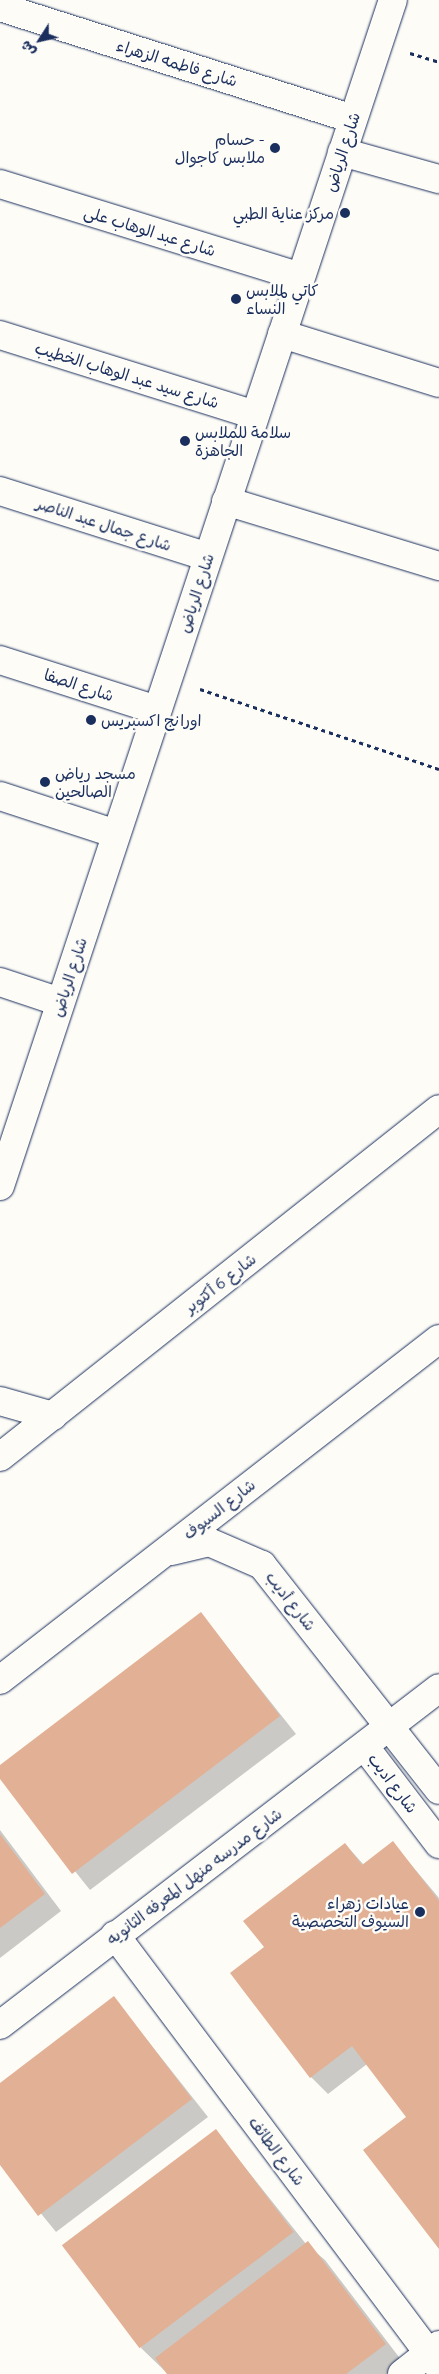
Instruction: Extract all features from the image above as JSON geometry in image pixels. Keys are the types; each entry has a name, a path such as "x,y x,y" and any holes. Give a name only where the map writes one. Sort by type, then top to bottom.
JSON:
{"street":[{"name":"شارع الرياض","path":"0,1186 4,1159 60,1002 392,0"},
{"name":"شارع فاطمه الزهراء","path":"0,8 353,119"},
{"path":"342,152 439,179"},
{"name":"شارع عبد الوهاب على","path":"0,184 300,278"},
{"path":"282,334 439,383"},
{"name":"شارع سيد عبد الوهاب الخطيب","path":"0,336 255,415"},
{"name":"شارع جمال عبد الناصر","path":"0,491 208,557"},
{"path":"226,501 439,566"},
{"name":"شارع الصفا","path":"0,660 157,710"},
{"path":"0,796 116,834"},
{"path":"0,982 60,1002"},
{"name":"شارع 6 أكتوبر","path":"0,1457 439,1109"},
{"name":"شارع السيوف","path":"0,1680 439,1339"},
{"path":"0,1401 53,1416"},
{"name":"شارع أديب","path":"156,1558 186,1544 209,1542 262,1565 390,1728"},
{"name":"شارع مدرسه منهل المعرفه الثانويه","path":"0,2025 115,1935 390,1728 439,1688"},
{"name":"شارع اديب","path":"390,1728 439,1790"},
{"name":"شارع اديب","path":"365,1747 439,1844"},
{"name":"شارع الطائف","path":"115,1935 436,2355"},
{"path":"402,2374 436,2355"}],"path":[{"path":"168,678 439,769"}],"building":[{"path":"201,1612 280,1716 72,1874 0,1779 0,1765"},
{"path":"0,1834 45,1894 0,1928"},
{"path":"393,1841 439,1901 439,2249 363,2150 406,2117 352,2046 310,2078 230,1973 264,1947 243,1921 345,1843 362,1865"},
{"path":"114,1996 192,2099 38,2216 0,2165 0,2083"},
{"path":"216,2129 294,2232 139,2348 62,2245"},
{"path":"308,2241 386,2344 346,2374 167,2374 155,2358"}],"place":[{"name":"حسام - ملابس كاجوال","path":"275,148"},
{"name":"مركز عناية الطبي","path":"345,213"},
{"name":"كاتي لملابس النساء","path":"236,299"},
{"name":"سلامة للملابس الجاهزة","path":"185,441"},
{"name":"اورانج اكسبريس","path":"91,720"},
{"name":"مسجد رياض الصالحين","path":"45,782"},
{"name":"عيادات زهراء السيوف التخصصية","path":"420,1912"}]}
